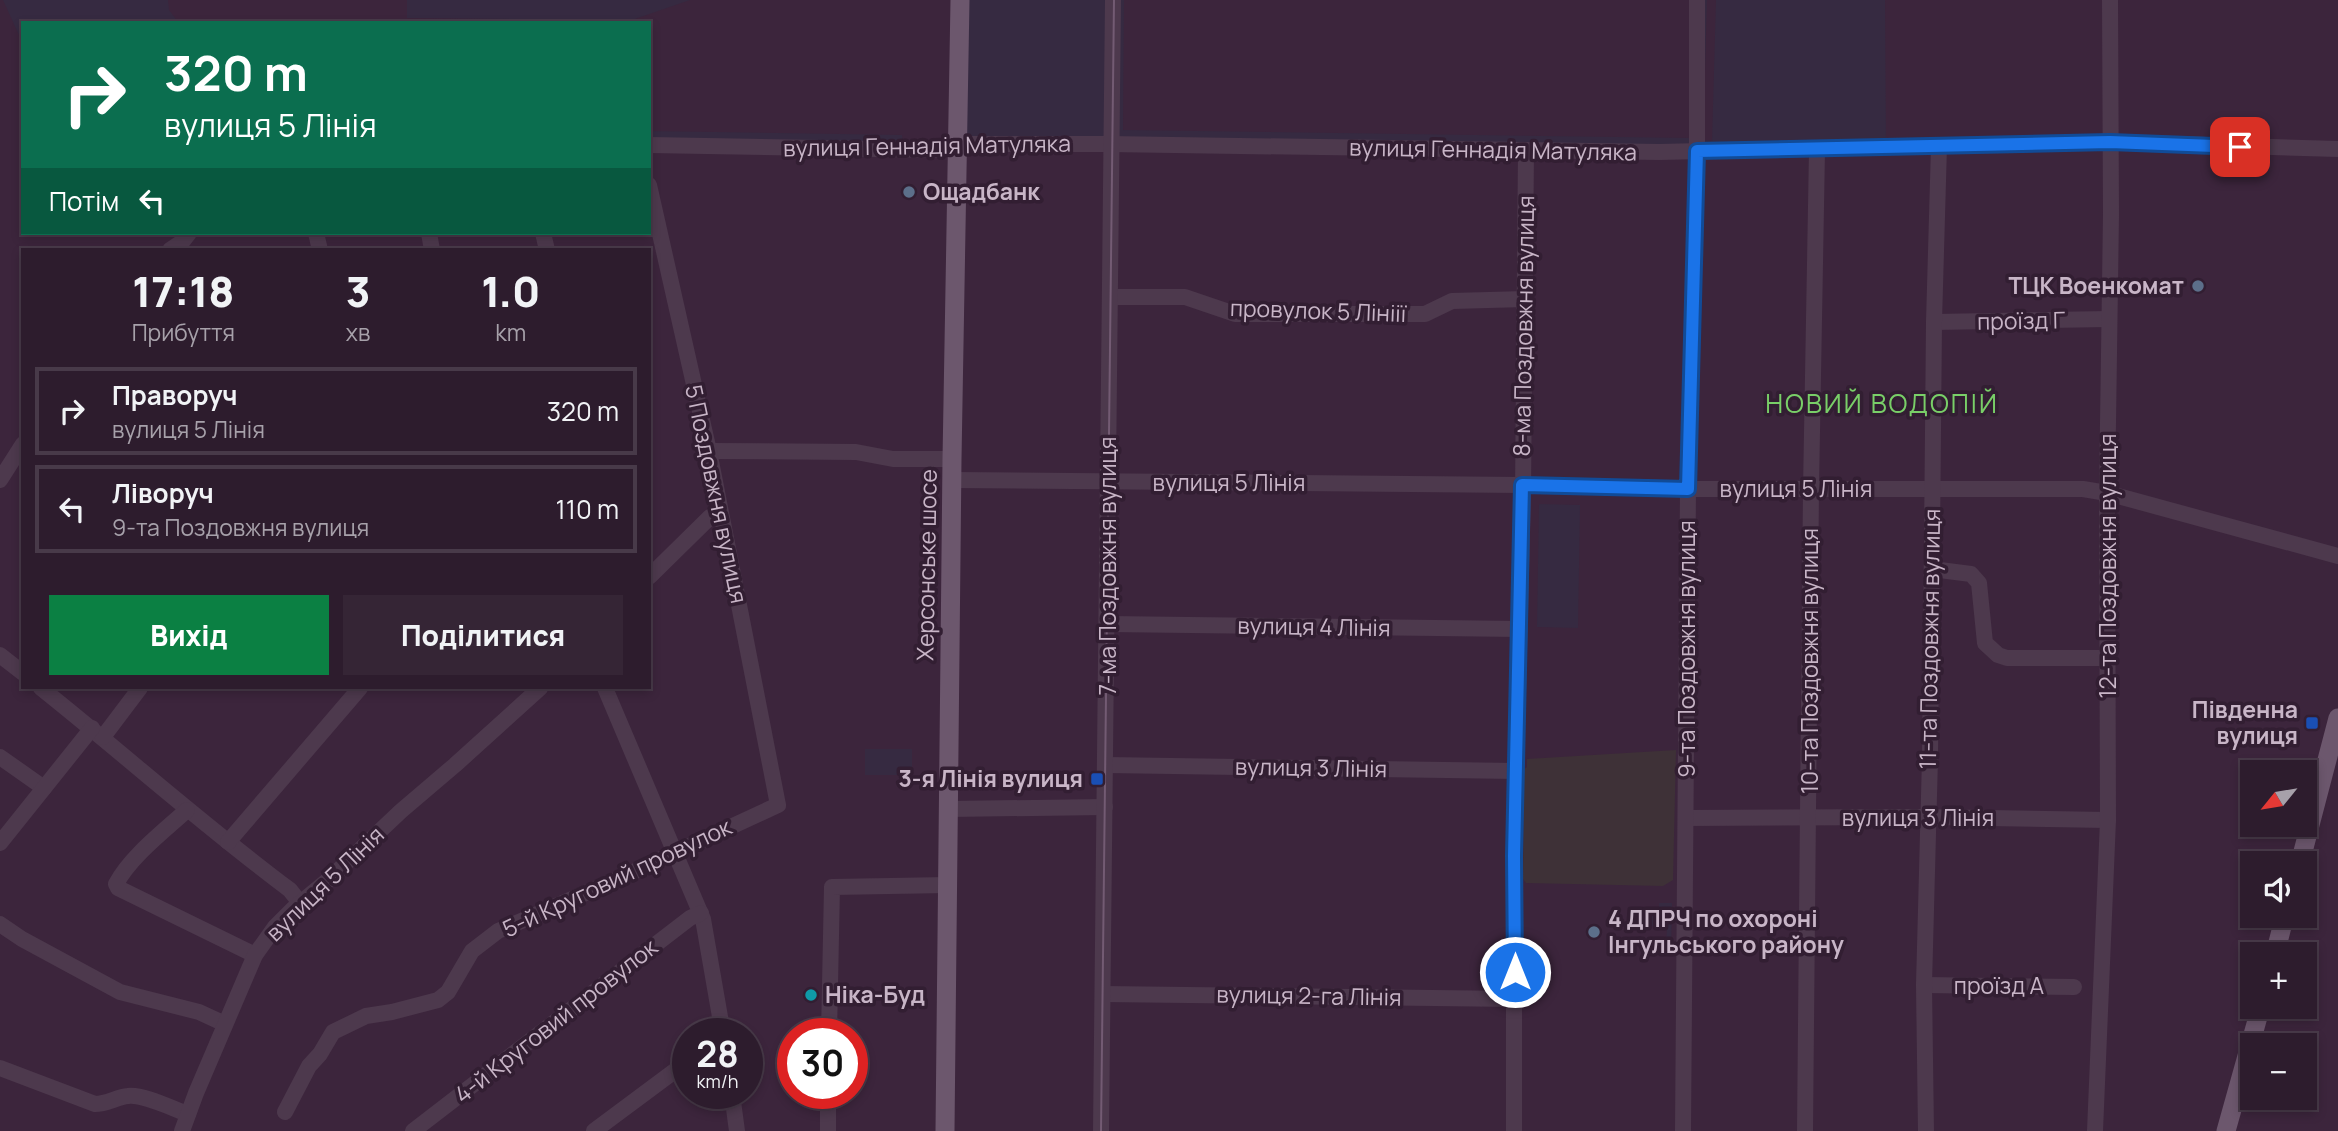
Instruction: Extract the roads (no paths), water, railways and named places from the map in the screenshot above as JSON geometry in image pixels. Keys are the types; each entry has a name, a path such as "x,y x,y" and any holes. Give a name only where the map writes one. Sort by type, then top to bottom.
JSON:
{"main road":[{"name":"Херсонське шосе","path":"945,1131 960,0"},
{"path":"2303,851 2338,718"},
{"path":"2226,1131 2257,1019"}],"street":[{"name":"7-ма Поздовжня вулиця","path":"1101,1131 1113,0"},
{"name":"9-та Поздовжня вулиця","path":"1683,1131 1688,489 1697,151 1697,0"},
{"name":"12-та Поздовжня вулиця","path":"2095,1131 2108,820 2110,0"},
{"name":"вулиця Геннадія Матуляка","path":"651,145 934,150 972,144 1110,144 1697,151 2110,142 2338,149"},
{"name":"11-та Поздовжня вулиця","path":"1926,1131 1924,985 1939,146"},
{"name":"8-ма Поздовжня вулиця","path":"1514,1131 1514,856 1520,629 1526,150"},
{"name":"10-та Поздовжня вулиця","path":"1805,1131 1817,150"},
{"name":"5 Поздовжня вулиця","path":"651,194 709,452 778,805"},
{"name":"провулок 5 Лініії","path":"1110,297 1185,297 1235,314 1425,314 1452,301 1525,299"},
{"name":"проїзд Г","path":"1934,321 2109,320"},
{"path":"0,480 21,447"},
{"path":"709,452 856,452 893,459 952,459"},
{"name":"вулиця 5 Лінія","path":"952,480 1688,489 2083,489 2107,493 2338,556"},
{"path":"651,575 710,517 721,514"},
{"path":"1932,569 1972,573 1976,577 1979,583 1985,643 1998,655 2109,657"},
{"name":"вулиця 4 Лінія","path":"1108,624 1520,629"},
{"path":"0,655 21,671"},
{"path":"42,689 97,732 187,810 290,890 300,903"},
{"path":"0,843 44,788 139,689"},
{"path":"228,842 359,689"},
{"name":"вулиця 5 Лінія","path":"182,1131 255,955 275,927 539,689"},
{"path":"606,689 701,913 708,938 720,1018"},
{"path":"0,757 44,788"},
{"name":"вулиця 3 Лінія","path":"1106,765 1516,771"},
{"name":"5-й Круговий провулок","path":"285,1112 309,1066 333,1032 366,1016 438,1000 448,992 472,951 498,931 778,805"},
{"path":"949,809 1105,807"},
{"path":"187,810 130,864 116,884 118,888 255,955"},
{"name":"вулиця 3 Лінія","path":"1686,818 1928,817 2108,820"},
{"path":"829,1018 830,889 836,885 948,885"},
{"name":"4-й Круговий провулок","path":"413,1131 690,918 701,913"},
{"path":"0,924 22,939 120,992 199,1012 225,1024"},
{"name":"проїзд А","path":"1924,985 2074,986"},
{"name":"вулиця 2-га Лінія","path":"1103,994 1515,999"},
{"path":"0,1068 95,1104 128,1096 188,1114"},
{"path":"594,1131 672,1073"},
{"path":"734,1109 737,1131"},
{"path":"828,1109 828,1131"}],"tram line":[{"path":"1101,1131 1114,0"}],"place":[{"name":"Ощадбанк","path":"909,192"},
{"name":"ТЦК Военкомат","path":"2198,286"},
{"name":"Південна вулиця","path":"2312,723"},
{"name":"3-я Лінія вулиця","path":"1097,779"},
{"name":"4 ДПРЧ по охороні Інгульського району","path":"1594,932"},
{"name":"Ніка-Буд","path":"811,995"}],"district":[{"name":"НОВИЙ ВОДОПІЙ","path":"1882,404"}]}
